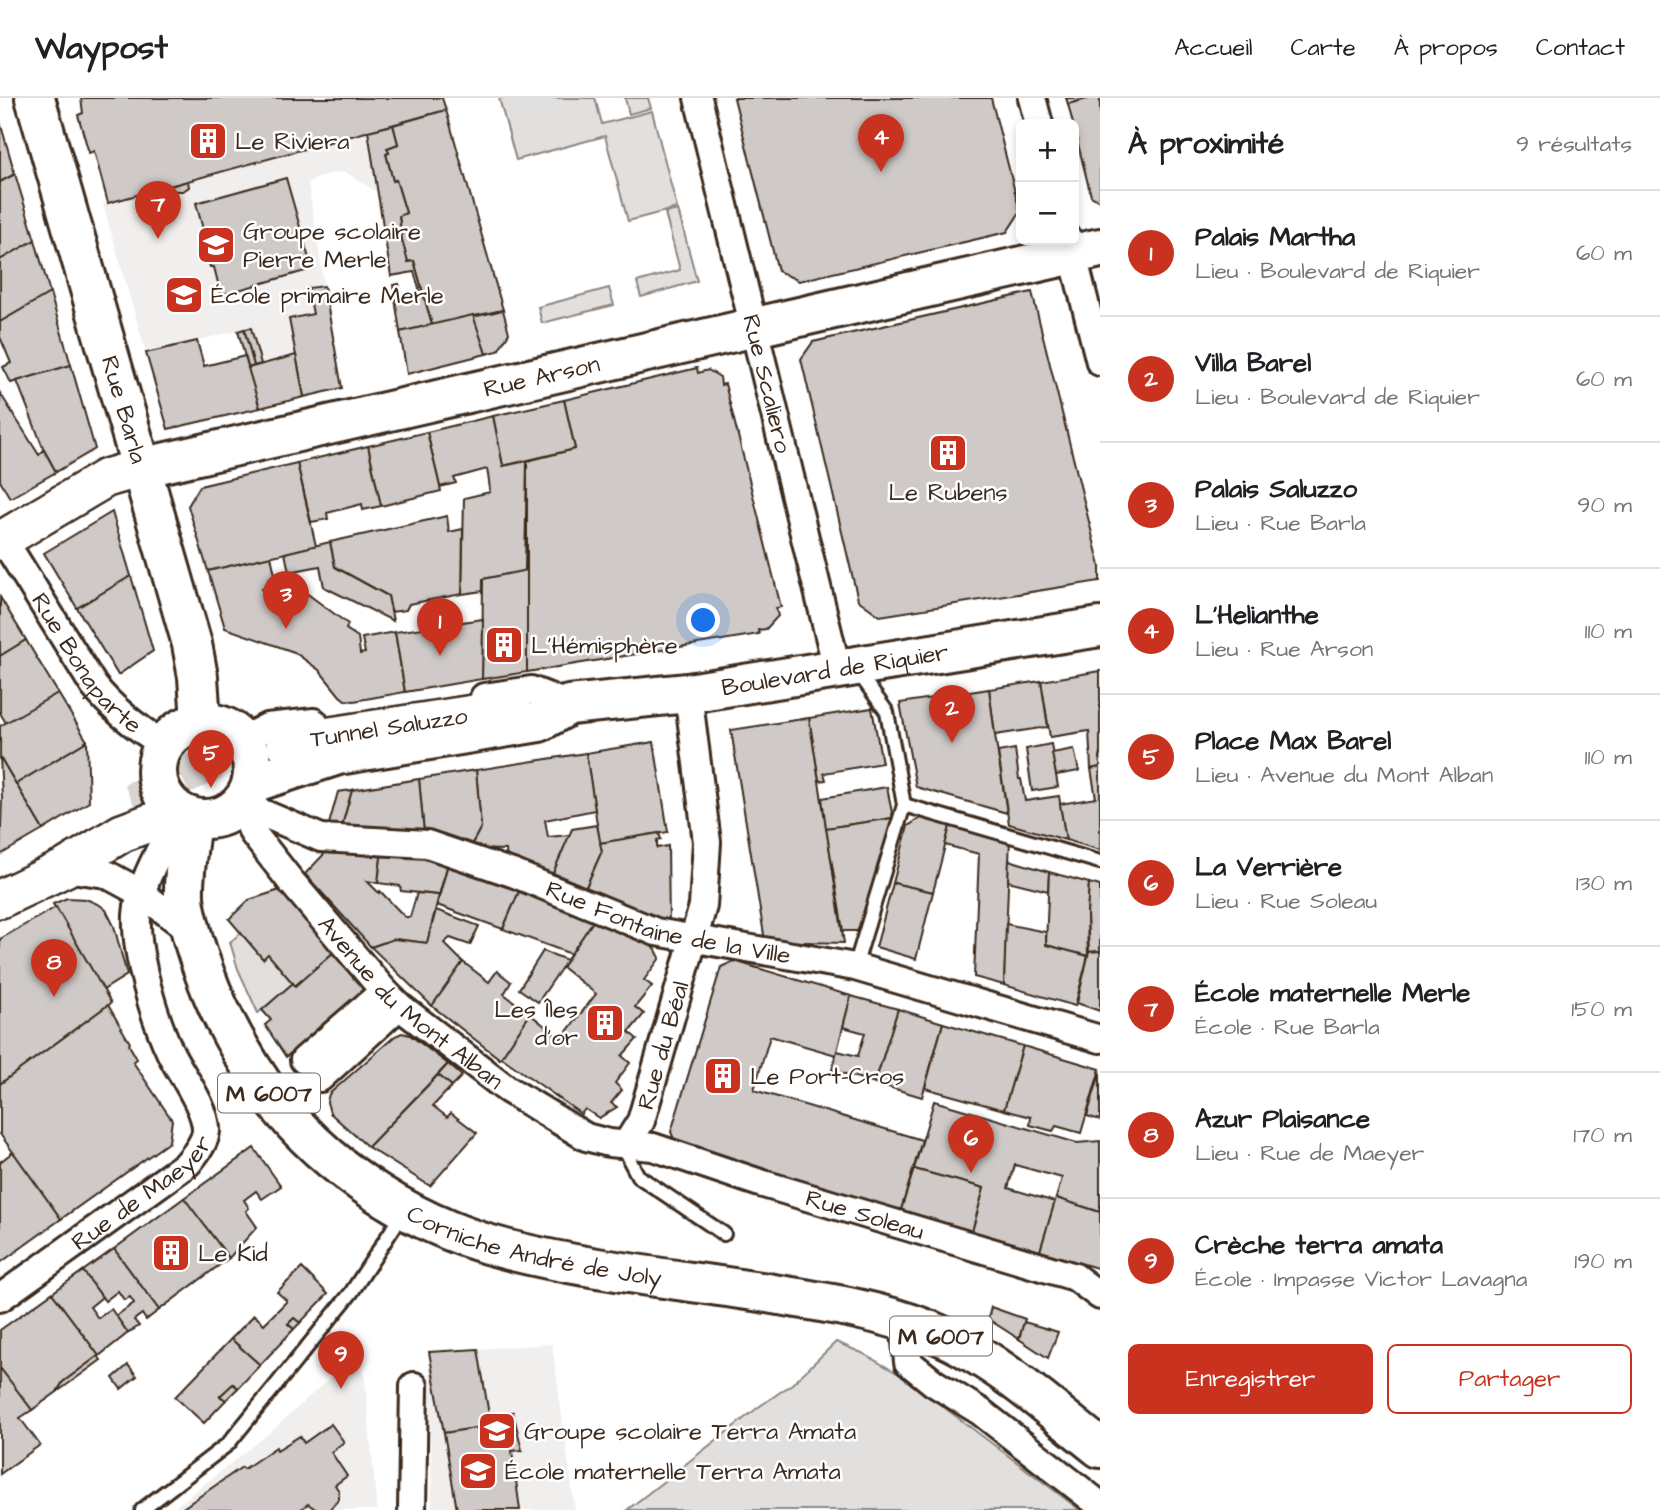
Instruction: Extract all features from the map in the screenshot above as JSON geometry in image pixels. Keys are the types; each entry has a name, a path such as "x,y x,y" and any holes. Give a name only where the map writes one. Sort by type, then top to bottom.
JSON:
{"main road":[{"name":"Rue Barla","path":"35,98 192,644 198,677 201,722"},
{"name":"Rue Arson","path":"1,538 106,478 141,468 755,327 1081,247"},
{"name":"Boulevard de Riquier","path":"246,793 338,755 539,722 551,705 688,693 1100,627"},
{"name":"Tunnel Saluzzo","path":"285,743 427,720 551,705"},
{"path":"0,899 65,867 121,833 185,815 209,819 225,816 246,793 253,769 250,754 242,740 231,730 201,722 186,726 163,744 156,764 158,785 166,800 185,815"},
{"path":"0,877 132,801"},
{"name":"Corniche André de Joly","path":"185,815 184,898 191,931 214,1002 231,1036 261,1084 298,1129 348,1173 405,1210 504,1249 601,1269 849,1307 930,1330 1010,1378 1100,1448"}],"street":[{"name":"Rue Scaliero","path":"698,98 755,327 846,668"},
{"path":"1032,98 1038,119"},
{"path":"1081,247 1100,362"},
{"name":"Rue Bonaparte","path":"1,538 94,686 132,724 163,744"},
{"name":"Boulevard de Riquier","path":"242,740 267,727 353,718 531,690 551,705"},
{"name":"Rue du Béal","path":"626,1145 641,1121 703,906 707,842 688,693"},
{"name":"Rue Fontaine de la Ville","path":"246,793 321,838 427,844 526,878 656,932 855,967 1100,1039"},
{"name":"Avenue du Mont Alban","path":"246,793 253,833 289,879 392,998 507,1089 555,1120 586,1137 626,1145"},
{"name":"Rue de Maeyer","path":"0,1298 188,1163 200,1148 206,1131 201,1110 170,1052 152,1005 137,933 141,893 185,815"},
{"path":"65,867 106,874 141,893 191,931"},
{"path":"312,1069 392,998"},
{"name":"Rue Soleau","path":"626,1145 653,1147 760,1183 1075,1277 1098,1295"},
{"path":"904,1322 908,1362 934,1383 981,1412 1100,1506"},
{"path":"412,1510 414,1386"}],"lane":[{"path":"846,668 887,712 904,805 855,967"},
{"path":"904,805 1100,862"},
{"path":"626,1145 638,1176 724,1234"},
{"path":"142,1510 228,1444 351,1293 405,1210"}],"shaded area":[{"path":"499,98 595,98 602,124 652,111 677,208 628,221 605,136 516,160"},
{"path":"625,98 648,98 651,108 629,114"},
{"name":"Groupe scolaire Pierre Merle","path":"368,131 377,192 345,172 328,174 308,182 324,285 308,288 313,314 296,355 248,368 237,331 146,353 103,204"},
{"path":"678,210 697,281 641,297 637,282 680,270 665,213"},
{"path":"609,288 614,305 542,323 538,307"},
{"path":"241,933 262,958 268,954 293,983 258,1013 238,969 230,942"},
{"path":"836,1342 862,1353 904,1377 1080,1510 627,1510 792,1384"},
{"name":"Groupe scolaire Terra Amata","path":"552,1344 575,1510 432,1510 429,1352"},
{"path":"362,1348 377,1510 171,1510 272,1431"}],"building":[{"name":"Le Riviera","path":"81,98 442,98 446,110 108,203 94,151 89,153 78,115 83,113"},
{"path":"734,98 991,98 1016,196 1016,218 1007,232 799,281 778,271"},
{"path":"1066,98 1091,98 1068,104"},
{"path":"1100,98 1100,201 1091,196 1079,148 1079,119 1072,119 1068,104"},
{"path":"446,110 503,310 432,325 414,261 408,262 402,240 399,216 406,213 386,154 389,153 387,148 398,144 393,125"},
{"path":"0,122 15,174 0,182"},
{"path":"393,125 398,144 387,148 389,153 386,154 406,213 399,216 402,240 408,262 414,261 432,325 400,332 393,285 399,284 403,300 421,295 414,272 391,276 368,131"},
{"path":"15,174 35,240 0,260 0,182"},
{"path":"286,178 312,269 221,295 201,234 204,233 196,203"},
{"path":"188,181 189,187 183,191 171,191 170,186"},
{"path":"35,240 50,293 0,322 0,260"},
{"path":"324,286 342,388 304,397 289,319 313,314 308,288"},
{"name":"Le Rubens","path":"1032,292 1100,566 1100,581 880,616 858,600 801,359 813,342"},
{"path":"50,293 71,365 11,383 3,367 11,363 0,337 0,322"},
{"path":"503,310 509,333 498,351 486,354 473,317"},
{"path":"473,315 486,354 407,374 400,332"},
{"path":"251,328 261,364 254,366 244,329"},
{"path":"244,329 254,366 248,368 238,331"},
{"path":"197,341 204,366 245,356 260,408 168,429 146,353"},
{"path":"296,355 304,397 260,408 248,368"},
{"path":"71,365 95,449 56,472 44,450 17,381"},
{"path":"697,368 698,373 708,370 720,377 721,385 725,384 781,607 776,608 778,616 766,629 758,630 759,634 527,672 527,461 575,449 564,400"},
{"path":"0,393 39,455 44,450 56,472 10,498 0,481"},
{"path":"564,400 575,449 503,466 493,416"},
{"path":"493,416 503,466 527,461 525,571 483,579 483,591 462,594 464,498 490,492 487,469 454,478 456,483 440,487 427,432"},
{"path":"427,432 441,491 381,506 368,446"},
{"path":"368,446 381,506 363,510 362,504 327,513 328,519 311,522 297,463"},
{"path":"297,463 316,546 208,571 188,506 200,486"},
{"path":"112,512 131,576 77,608 44,553"},
{"path":"447,516 449,532 463,529 462,594 409,604 406,610 391,612 388,596 335,567 330,542"},
{"path":"330,542 335,567 388,596 393,621 324,587 320,566 289,572 285,553"},
{"path":"271,556 277,584 262,588 265,594 297,586 348,624 346,629 358,637 360,654 365,653 362,638 395,632 405,692 354,701 345,700 319,670 294,652 225,628 208,571"},
{"name":"L'Hémisphère","path":"527,570 527,672 482,679 483,579"},
{"path":"131,576 153,651 118,675 77,608"},
{"path":"0,597 26,640 0,656"},
{"path":"483,619 482,679 405,692 395,632"},
{"path":"26,640 58,693 6,723 0,713 0,656"},
{"path":"1100,671 1100,767 1091,769 1089,731 1050,737 1041,681"},
{"path":"1041,681 1048,727 995,735 989,689"},
{"path":"989,689 1007,813 916,787 900,703"},
{"path":"58,693 87,741 16,784 0,757 0,726"},
{"path":"872,708 882,763 824,773 826,780 819,781 809,718"},
{"path":"809,718 844,943 765,941 731,730"},
{"path":"87,741 89,802 43,830 16,784"},
{"path":"654,742 668,832 600,843 586,753"},
{"path":"1051,744 1058,787 1032,791 1026,749"},
{"path":"1015,749 1025,801 1059,796 1066,840 1009,824 998,752"},
{"path":"1074,749 1079,771 1056,775 1052,753"},
{"path":"586,753 595,810 545,820 548,837 570,835 552,876 507,861 506,850 469,849 481,827 476,770"},
{"path":"0,757 43,830 0,855 2,798"},
{"path":"1100,767 1100,850 1066,840 1060,804 1096,798 1091,769"},
{"path":"476,770 481,827 469,849 424,833 419,779"},
{"path":"419,779 424,833 340,832 352,790"},
{"path":"887,787 893,818 826,828 822,798"},
{"path":"352,790 340,832 327,831 338,792"},
{"path":"924,816 951,823 933,892 893,883 908,826"},
{"path":"893,818 885,854 858,931 843,931 826,828"},
{"path":"951,823 1010,838 1004,985 974,977 979,854 945,845"},
{"path":"597,825 602,851 586,887 553,873 572,829"},
{"path":"659,833 661,839 657,840 657,848 668,846 669,927 603,903 586,887 602,851 600,843"},
{"path":"382,850 378,883 367,881 405,917 410,917 417,893 439,895 427,943 394,939 371,947 305,874 327,851"},
{"path":"382,850 449,860 439,895 401,891 400,886 378,883"},
{"path":"449,860 521,887 503,929 437,905"},
{"path":"1009,860 1049,872 1048,891 1008,881"},
{"path":"1049,872 1089,883 1088,956 1046,945"},
{"path":"893,883 933,892 916,959 876,947"},
{"path":"1089,883 1100,886 1100,951 1089,952 1087,915"},
{"path":"521,887 596,917 571,954 503,929"},
{"path":"280,890 334,952 295,986 268,954 263,959 229,919 249,900"},
{"path":"67,898 86,899 100,905 106,910 114,926 127,975 103,990 53,904"},
{"path":"56,907 111,1003 0,1084 0,939"},
{"path":"436,910 479,926 470,945 450,938 444,943 463,962 432,1006 371,947 394,939 427,943"},
{"name":"Les Îles d'or","path":"596,917 631,930 656,950 660,958 644,980 652,986 635,1007 644,1014 629,1032 637,1039 622,1056 630,1063 615,1083 622,1090 611,1103 617,1107 599,1118 585,1109 581,1114 501,1057 530,1014 561,1039 596,994 562,967"},
{"path":"1006,924 1046,932 1046,945 1088,956 1075,1006 1004,985"},
{"path":"543,951 567,960 538,1002 519,989"},
{"path":"1100,951 1100,1011 1077,1003 1089,952"},
{"path":"334,952 365,988 286,1057 265,1025 271,1020 262,1010"},
{"name":"Le Port-Cros","path":"734,961 851,996 836,1055 770,1036 754,1090 922,1140 901,1210 676,1144 671,1132 721,967"},
{"path":"463,962 489,982 497,971 511,982 504,994 530,1014 500,1059 432,1006"},
{"path":"851,996 898,1009 875,1083 832,1070 837,1051 858,1056 865,1033 843,1027"},
{"path":"108,1005 130,1043 137,1059 133,1062 172,1120 169,1142 61,1219 0,1134 0,1084"},
{"path":"898,1009 943,1023 922,1097 875,1083"},
{"path":"943,1023 1023,1046 1004,1110 925,1088"},
{"path":"402,1033 410,1035 448,1064 368,1147 330,1113 327,1102 329,1094 395,1036"},
{"path":"1023,1046 1100,1069 1081,1133 1056,1126 1053,1131 1030,1125 1031,1117 1004,1110"},
{"path":"448,1064 462,1076 452,1086 438,1075"},
{"path":"1100,1073 1100,1120 1087,1116"},
{"path":"438,1075 452,1086 433,1106 447,1117 451,1113 477,1133 430,1186 368,1147"},
{"path":"934,1101 1077,1143 1100,1141 1100,1212 1056,1198 1062,1178 1015,1165 1008,1188 1055,1202 1040,1251 972,1231 984,1188 914,1169"},
{"path":"254,1148 281,1186 262,1199 256,1191 244,1200 249,1208 246,1211 257,1227 229,1258 184,1198"},
{"path":"13,1152 61,1219 0,1263 0,1162"},
{"path":"914,1169 984,1188 972,1231 901,1210"},
{"name":"Le Kid","path":"184,1198 229,1258 159,1310 114,1249"},
{"path":"1056,1198 1100,1212 1100,1269 1040,1251"},
{"path":"114,1249 159,1310 146,1320 142,1314 134,1320 139,1326 128,1333 116,1316 134,1303 130,1297 124,1300 118,1291 105,1301 83,1271"},
{"path":"302,1268 328,1294 300,1323 294,1318 288,1324 294,1329 260,1365 231,1339 254,1315 264,1324 287,1301 277,1292"},
{"path":"83,1271 102,1297 90,1307 98,1318 111,1309 128,1333 99,1356 52,1293"},
{"path":"52,1293 99,1356 63,1382 57,1392 32,1410 0,1368 0,1330"},
{"path":"991,1307 1025,1319 1019,1339 988,1319"},
{"path":"294,1318 300,1323 294,1329 288,1324"},
{"path":"1024,1322 1058,1332 1048,1358 1019,1339"},
{"path":"231,1339 260,1365 238,1388 233,1384 220,1396 226,1400 204,1423 175,1397"},
{"path":"478,1349 489,1415 481,1417 482,1427 444,1433 429,1352"},
{"path":"98,1356 101,1360 57,1392 63,1382"},
{"path":"128,1365 137,1376 121,1389 113,1378"},
{"path":"0,1368 32,1410 20,1418 40,1445 0,1474"},
{"path":"233,1384 238,1388 226,1400 220,1396"},
{"path":"513,1412 522,1450 512,1451 520,1510 457,1510 444,1433 482,1427 481,1417"},
{"path":"331,1424 344,1442 331,1452 347,1476 335,1485 339,1491 339,1499 329,1510 317,1510 308,1504 300,1510 180,1510 276,1447 277,1450 300,1436 304,1443"}],"tunnel":[{"path":"132,801 222,757 285,743"}],"place":[{"name":"Le Riviera","path":"208,141"},
{"name":"L'Helianthe","path":"881,172"},
{"name":"École maternelle Merle","path":"158,239"},
{"name":"Groupe scolaire Pierre Merle","path":"216,245"},
{"name":"École primaire Merle","path":"184,295"},
{"name":"Le Rubens","path":"948,453"},
{"name":"Palais Saluzzo","path":"286,629"},
{"name":"L'Hémisphère","path":"504,645"},
{"name":"Palais Martha","path":"440,656"},
{"name":"Villa Barel","path":"952,743"},
{"name":"Place Max Barel","path":"211,788"},
{"name":"Azur Plaisance","path":"54,997"},
{"name":"Les Îles d'or","path":"605,1023"},
{"name":"Le Port-Cros","path":"723,1076"},
{"name":"La Verrière","path":"971,1173"},
{"name":"Le Kid","path":"171,1253"},
{"name":"Crèche terra amata","path":"341,1389"},
{"name":"Groupe scolaire Terra Amata","path":"497,1431"},
{"name":"École maternelle Terra Amata","path":"478,1471"}]}
